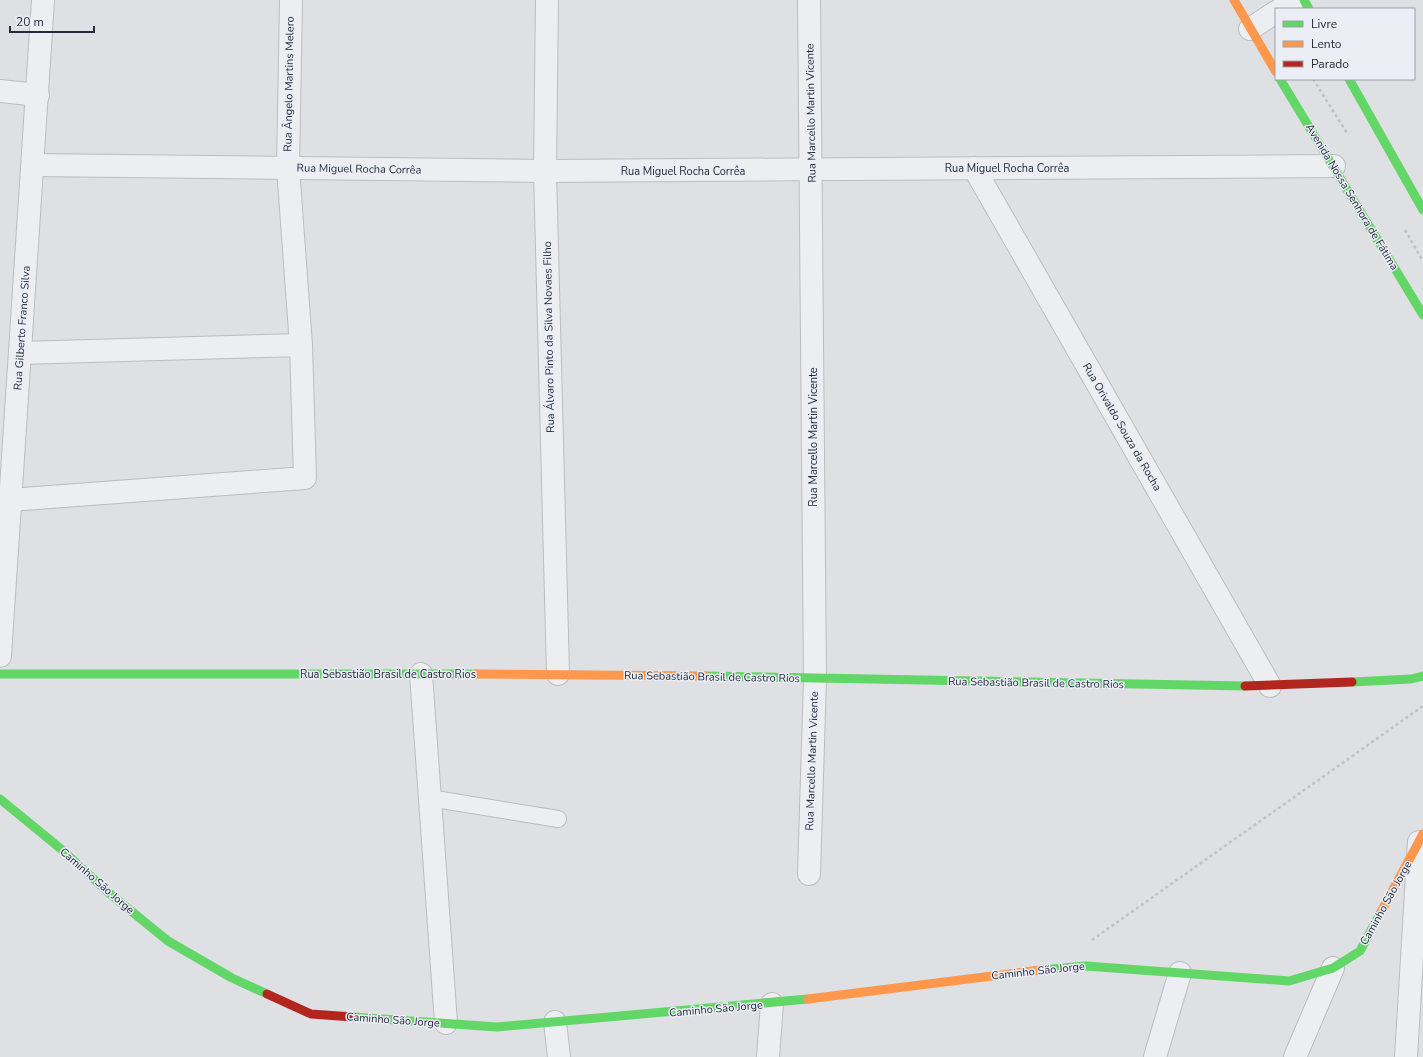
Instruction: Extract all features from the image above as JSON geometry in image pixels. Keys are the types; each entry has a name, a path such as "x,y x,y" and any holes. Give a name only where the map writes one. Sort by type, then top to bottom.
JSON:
{"street":[{"name":"Rua Gilberto Franco Silva","path":"0,656 38,95 43,0"},
{"name":"Rua Ângelo Martins Melero","path":"10,500 305,478 301,345 288,168 291,0"},
{"name":"Rua Álvaro Pinto da Silva Novaes Filho","path":"547,0 545,171 558,674"},
{"name":"Rua Marcello Martin Vicente","path":"809,0 815,679 809,874"},
{"path":"1234,0 1275,70"},
{"path":"1282,8 1294,0"},
{"path":"1250,29 1275,13"},
{"name":"Avenida Nossa Senhora de Fátima","path":"1281,80 1423,315"},
{"path":"1350,80 1423,210"},
{"path":"0,91 38,95"},
{"name":"Rua Miguel Rocha Corrêa","path":"33,165 545,171 1334,166"},
{"name":"Rua Orivaldo Souza da Rocha","path":"974,168 1270,686"},
{"path":"20,353 301,345"},
{"name":"Rua Sebastião Brasil de Castro Rios","path":"0,674 558,674 1270,686 1411,679 1423,676"},
{"path":"421,674 446,1023"},
{"name":"Caminho São Jorge","path":"0,800 61,849 109,893 168,941 232,978 311,1014 497,1027 772,1004 1054,968 1086,966 1289,981 1333,968 1360,951 1421,838"},
{"path":"1406,1057 1421,838"},
{"path":"1295,1057 1333,968"},
{"path":"1155,1057 1180,973"},
{"path":"768,1057 772,1004"},
{"path":"555,1022 559,1057"}],"lane":[{"path":"429,798 558,819"}],"path":[{"path":"1086,945 1423,706"}],"traffic: fast":[{"path":"1304,0 1308,8"},
{"path":"1281,80 1423,315"},
{"path":"1350,80 1423,210"},
{"path":"0,674 477,674"},
{"path":"705,676 1245,686"},
{"path":"1352,682 1411,679 1423,676"},
{"path":"0,799 61,849 109,893 168,941 232,978 267,994"},
{"path":"1040,970 1086,966 1289,981 1333,968 1360,951 1381,912"},
{"path":"353,1017 497,1027 808,999"}],"traffic: slow":[{"path":"1234,0 1275,70"},
{"path":"477,674 705,676"},
{"path":"1381,912 1423,834"},
{"path":"808,999 1040,970"}],"traffic: jam":[{"path":"1245,686 1352,682"},
{"path":"267,994 311,1014 353,1017"}]}
